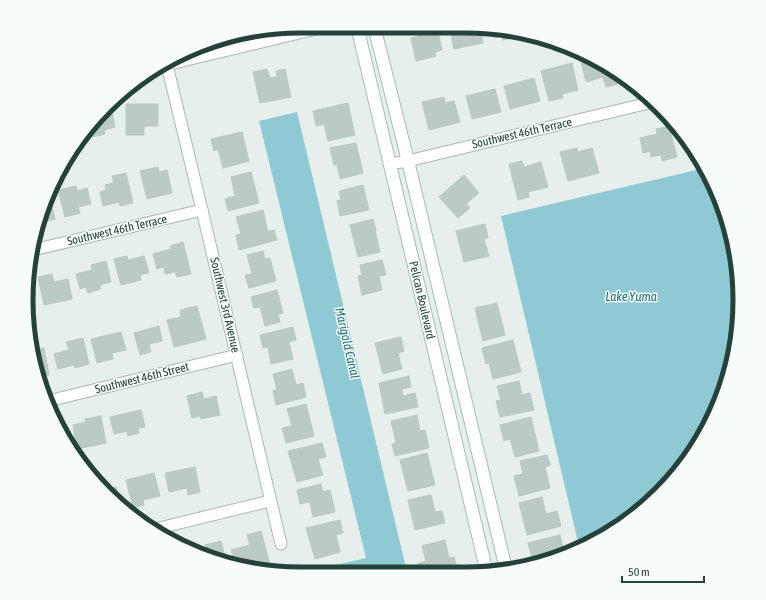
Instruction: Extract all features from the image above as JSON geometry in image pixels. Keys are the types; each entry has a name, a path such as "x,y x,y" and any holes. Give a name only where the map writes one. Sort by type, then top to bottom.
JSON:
{"street":[{"path":"182,61 298,33"},
{"name":"Pelican Boulevard","path":"359,33 485,566"},
{"name":"Pelican Boulevard","path":"376,33 505,564"},
{"name":"Southwest 3rd Avenue","path":"163,71 202,210 281,544"},
{"name":"Southwest 46th Terrace","path":"389,164 408,161 647,104"},
{"name":"Southwest 46th Terrace","path":"38,249 202,210"},
{"name":"Southwest 46th Street","path":"52,400 237,355"},
{"path":"161,528 270,501"}],"water":[{"name":"Marigold Canal","path":"297,112 406,567 328,567 366,558 259,121"},
{"name":"Lake Yuma","path":"698,170 713,198 724,231 731,265 733,300 731,335 724,369 713,402 697,434 678,463 655,489 629,512 600,531 578,542 501,216"}],"building":[{"path":"430,33 438,33 442,50 435,52 436,56 416,61 411,38"},
{"path":"451,33 481,34 483,43 454,49"},
{"path":"493,35 515,37 503,40 502,36 494,38"},
{"path":"584,61 600,69 617,80 618,84 606,87 603,77 586,82 581,62"},
{"path":"572,63 578,90 562,94 563,98 549,101 541,71"},
{"path":"267,69 270,78 277,77 276,71 285,69 291,97 260,103 253,72"},
{"path":"534,78 540,101 510,109 504,86"},
{"path":"495,89 501,112 472,119 466,96"},
{"path":"444,97 445,103 454,101 460,122 429,130 422,102"},
{"path":"348,103 355,135 328,141 324,124 316,126 313,111"},
{"path":"126,104 158,104 158,126 144,126 144,135 126,135"},
{"path":"112,110 115,127 104,130 105,134 92,137 91,133"},
{"path":"669,127 677,157 662,161 661,155 651,157 650,151 643,153 640,138 657,134 656,129"},
{"path":"242,132 249,161 223,168 218,149 214,151 211,139"},
{"path":"356,143 363,173 340,179 337,164 334,165 330,148"},
{"path":"577,148 578,152 592,148 599,173 568,181 560,152"},
{"path":"522,161 524,167 541,162 548,187 528,192 529,197 518,200 509,164"},
{"path":"158,167 159,172 167,170 172,193 147,199 140,171"},
{"path":"251,172 259,203 228,211 225,199 235,196 231,177"},
{"path":"126,173 133,203 120,206 119,202 103,206 100,192 106,190 105,185 114,183 112,176"},
{"path":"464,175 479,193 466,204 470,208 458,218 439,197"},
{"path":"363,185 369,210 340,216 337,200 341,200 339,191"},
{"path":"76,186 77,191 87,188 91,204 78,207 80,213 65,217 58,190"},
{"path":"51,203 55,219 45,222"},
{"path":"263,210 268,232 274,230 277,240 239,250 236,235 241,234 236,217"},
{"path":"373,219 380,252 358,257 350,225"},
{"path":"485,224 488,238 484,239 489,256 464,262 456,231"},
{"path":"183,242 191,274 177,277 175,272 165,274 164,267 157,269 153,254 171,249 170,246"},
{"path":"263,251 265,259 270,258 276,281 249,288 245,275 252,274 247,255"},
{"path":"127,256 128,260 144,256 149,273 140,275 141,280 121,285 114,259"},
{"path":"382,260 386,275 379,276 382,290 362,295 358,276 362,275 360,265"},
{"path":"106,261 111,282 100,285 101,289 88,293 86,287 80,289 76,274 92,270 91,265"},
{"path":"52,274 54,282 68,279 72,299 44,305 38,277"},
{"path":"277,290 283,313 278,314 280,322 265,326 260,307 254,308 251,297"},
{"path":"497,303 505,335 483,341 475,308"},
{"path":"197,306 206,339 174,347 167,320 181,317 180,310"},
{"path":"159,326 162,341 149,344 151,352 140,355 134,333"},
{"path":"293,327 296,340 289,342 293,359 271,364 268,347 263,348 260,335"},
{"path":"121,332 126,350 112,353 113,359 97,363 91,339"},
{"path":"401,337 404,351 398,353 402,369 383,374 375,343"},
{"path":"83,338 89,364 75,368 74,365 58,369 54,354 69,350 66,342"},
{"path":"513,340 521,372 493,379 489,363 486,364 482,348"},
{"path":"44,348 49,375 44,376 38,349"},
{"path":"292,369 296,385 303,383 306,397 276,405 273,391 277,390 273,374"},
{"path":"409,376 411,387 402,389 403,396 415,393 418,407 385,414 379,383"},
{"path":"519,381 522,395 530,393 534,410 500,417 496,401 501,400 497,386"},
{"path":"202,392 204,399 216,396 220,415 201,419 200,416 192,418 187,396"},
{"path":"306,404 314,436 286,443 282,428 292,426 287,409"},
{"path":"141,410 145,427 138,428 139,433 128,436 127,431 114,434 110,417"},
{"path":"417,415 420,431 425,430 429,448 395,456 392,444 396,443 391,421"},
{"path":"101,416 106,443 78,449 76,446 73,425 86,422 85,419"},
{"path":"531,417 539,451 515,457 510,439 504,441 500,425"},
{"path":"322,443 326,457 318,459 323,475 297,482 288,451"},
{"path":"427,453 435,485 408,491 400,460"},
{"path":"547,455 550,465 545,467 550,488 519,496 514,476 523,474 520,461"},
{"path":"195,467 200,492 188,495 187,488 169,492 165,473"},
{"path":"154,473 160,496 143,500 144,505 133,508 126,480"},
{"path":"321,484 323,492 330,490 335,512 313,517 310,502 300,504 297,490"},
{"path":"116,487 117,495 111,489 110,488"},
{"path":"431,495 435,512 442,511 445,523 415,530 408,500"},
{"path":"542,497 546,514 557,511 561,526 527,535 519,503"},
{"path":"340,520 343,533 336,535 340,552 315,559 306,528"},
{"path":"261,531 270,565 233,559 231,550 250,545 247,535"},
{"path":"560,535 564,549 532,558 528,543"},
{"path":"445,540 449,558 454,557 456,567 418,567 417,564 426,561 422,546"},
{"path":"221,541 225,556 203,549 206,548 205,545"}]}
